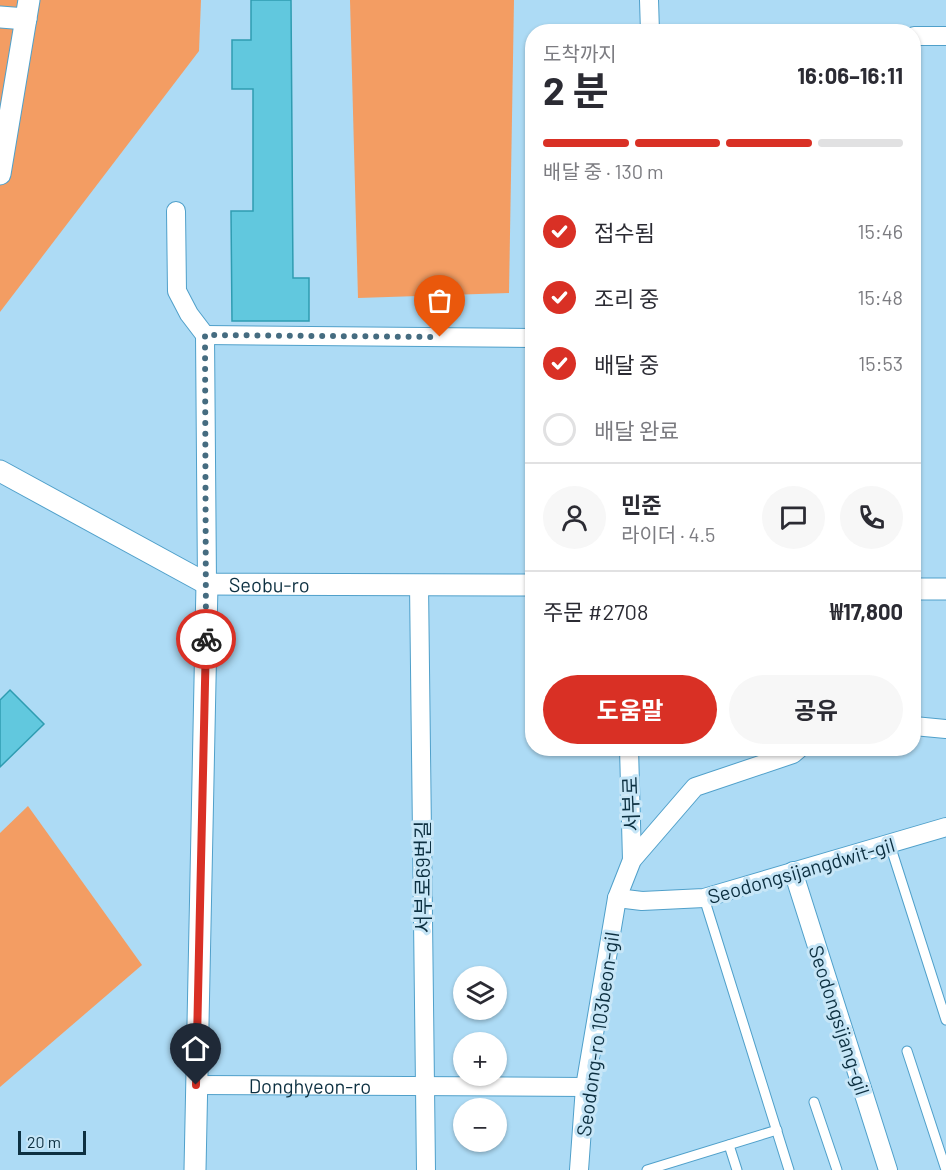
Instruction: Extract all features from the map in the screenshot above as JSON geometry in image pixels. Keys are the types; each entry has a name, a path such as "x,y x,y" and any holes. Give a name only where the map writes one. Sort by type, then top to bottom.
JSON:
{"street":[{"path":"649,0 650,24"},
{"path":"0,17 28,10 0,174"},
{"path":"921,36 946,36"},
{"path":"176,211 177,291 189,314 205,335 207,584 195,1170"},
{"path":"205,335 525,338"},
{"name":"Seobu-ro","path":"0,471 207,584 525,585"},
{"name":"서부로69번길","path":"419,584 426,1170"},
{"path":"921,589 946,589"},
{"path":"921,727 946,729"},
{"name":"서부로","path":"629,756 632,860"},
{"path":"632,860 695,787 787,756"},
{"name":"Seodongsijangdwit-gil","path":"617,898 642,901 704,898 946,827"},
{"name":"Seodong-ro 103beon-gil","path":"579,1170 585,1087 617,898 632,860"},
{"name":"Seodongsijang-gil","path":"792,871 888,1170"},
{"name":"Donghyeon-ro","path":"196,1085 585,1087"}],"lane":[{"path":"890,845 946,1020"},
{"path":"704,898 789,1170"},
{"path":"907,1051 946,1170"},
{"path":"814,1102 837,1170"},
{"path":"647,1170 777,1130"},
{"path":"729,1145 737,1170"}],"shaded area":[{"path":"0,0 201,0 199,51 0,312"},
{"path":"350,0 514,0 509,293 358,298"},
{"path":"28,806 142,965 0,1087 0,833"}],"building":[{"path":"251,0 291,0 293,278 309,278 309,321 232,321 231,211 253,211 253,89 232,89 232,40 251,40"},
{"path":"10,690 44,724 0,767 0,700"}],"way so far":[{"path":"206,639 205,335 440,337"}],"route":[{"path":"196,1085 206,639"}]}
